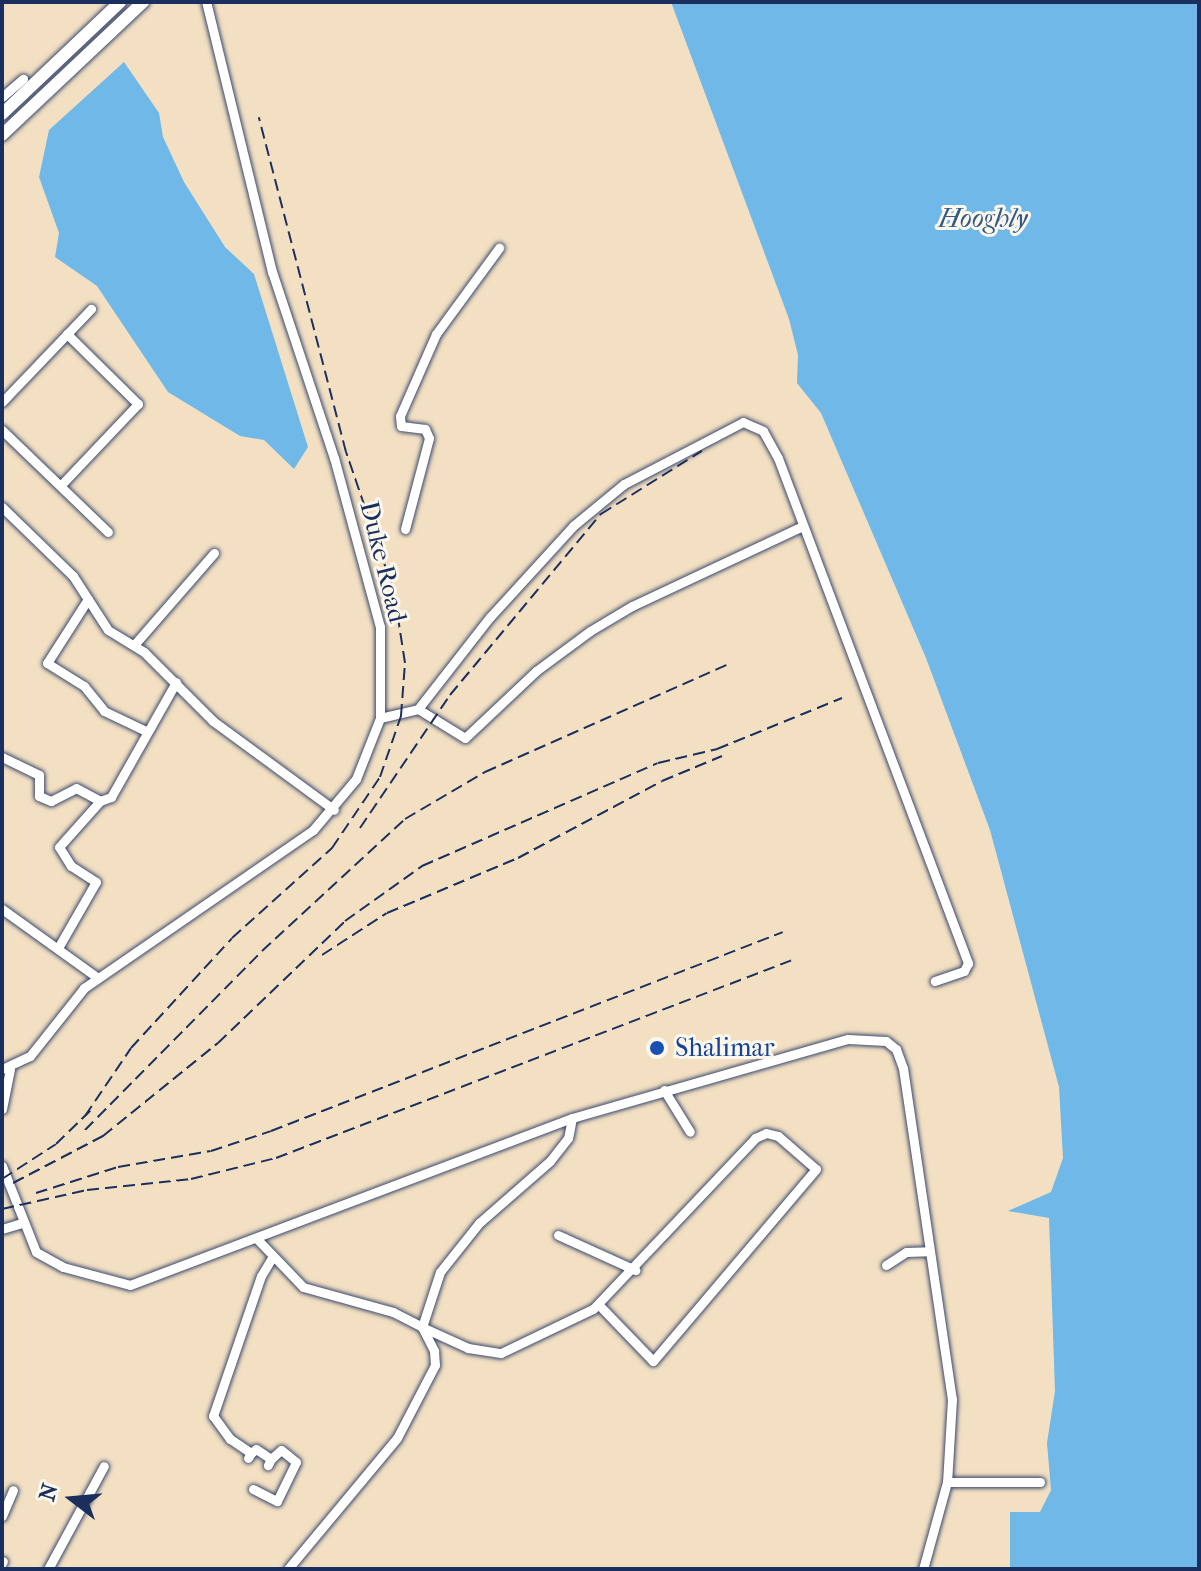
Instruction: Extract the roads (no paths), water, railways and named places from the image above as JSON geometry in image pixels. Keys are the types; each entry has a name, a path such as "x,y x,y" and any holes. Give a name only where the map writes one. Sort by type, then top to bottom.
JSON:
{"highway":[{"path":"2,114 120,2"},
{"path":"2,135 143,2"}],"street":[{"name":"Duke Road","path":"6,1069 30,1056 84,988 313,830 334,810 356,779 380,718 380,627 334,458 272,272 206,2"},
{"path":"2,97 23,79"},
{"path":"405,529 429,438 425,429 401,426 400,416 436,334 499,248"},
{"path":"2,402 91,309"},
{"path":"61,485 138,404 67,334"},
{"path":"380,718 418,709 490,617 573,526 624,484 743,422 763,431 778,458 801,527 968,963 964,971 935,981"},
{"path":"2,430 108,532"},
{"path":"2,507 73,576 108,630 134,645 176,682 213,721 334,810"},
{"path":"418,709 465,738 536,671 590,631 632,606 801,527"},
{"path":"134,645 214,553"},
{"path":"88,599 47,663 84,686 104,711 146,731"},
{"path":"58,948 96,882 71,866 59,847 100,801 111,797 176,682"},
{"path":"2,757 39,775 39,796 51,801 76,788 100,801"},
{"path":"2,909 98,978"},
{"path":"2,1166 20,1219 36,1252 63,1267 130,1285 258,1240 572,1118 848,1039 886,1041 896,1049 903,1068 952,1399 947,1482 923,1569"},
{"path":"2,1109 6,1069"},
{"path":"664,1090 690,1132"},
{"path":"422,1327 440,1272 479,1223 550,1161 568,1138 572,1118"},
{"path":"258,1240 303,1287 362,1301 468,1348 501,1353 566,1326 599,1305 635,1270 755,1138 778,1136 816,1169 653,1361 599,1305"},
{"path":"2,1229 20,1219"},
{"path":"558,1235 635,1270"},
{"path":"886,1265 906,1252 929,1251"},
{"path":"253,1489 277,1501 296,1462 281,1450 270,1462 256,1449 249,1456 230,1439 213,1416 261,1276 273,1256"},
{"path":"288,1569 406,1424 435,1365 431,1338 422,1327"},
{"path":"48,1569 104,1466"},
{"path":"947,1482 1040,1482"},
{"path":"2,1516 13,1490"}],"water":[{"name":"Hooghly","path":"671,2 1199,2 1199,1569 1010,1569 1010,1512 1040,1512 1051,1490 1047,1443 1055,1391 1049,1218 1008,1211 1051,1192 1063,1158 1059,1087 990,830 926,658 821,413 797,383 798,355 789,319"},
{"path":"124,62 159,113 163,137 184,182 225,247 254,274 308,447 294,469 264,440 240,436 168,392 97,286 55,257 59,233 39,177 49,130"}],"railway":[{"path":"85,1116 131,1048 232,938 332,848 380,777 401,716 405,663 394,592 346,452 259,117"},
{"path":"360,828 450,695 601,514 702,451"},
{"path":"85,1130 262,951 405,819 485,772 727,665"},
{"path":"13,1183 103,1136 218,1043 345,921 422,866 658,763 717,749 842,698"},
{"path":"322,955 387,913 518,858 662,781 722,756"},
{"path":"36,1193 118,1167 211,1151 271,1131 783,932"},
{"path":"2,1209 87,1190 191,1179 276,1158 795,959"},
{"path":"2,1179 56,1144 93,1108"}],"place":[{"name":"Shalimar","path":"657,1048"}]}
